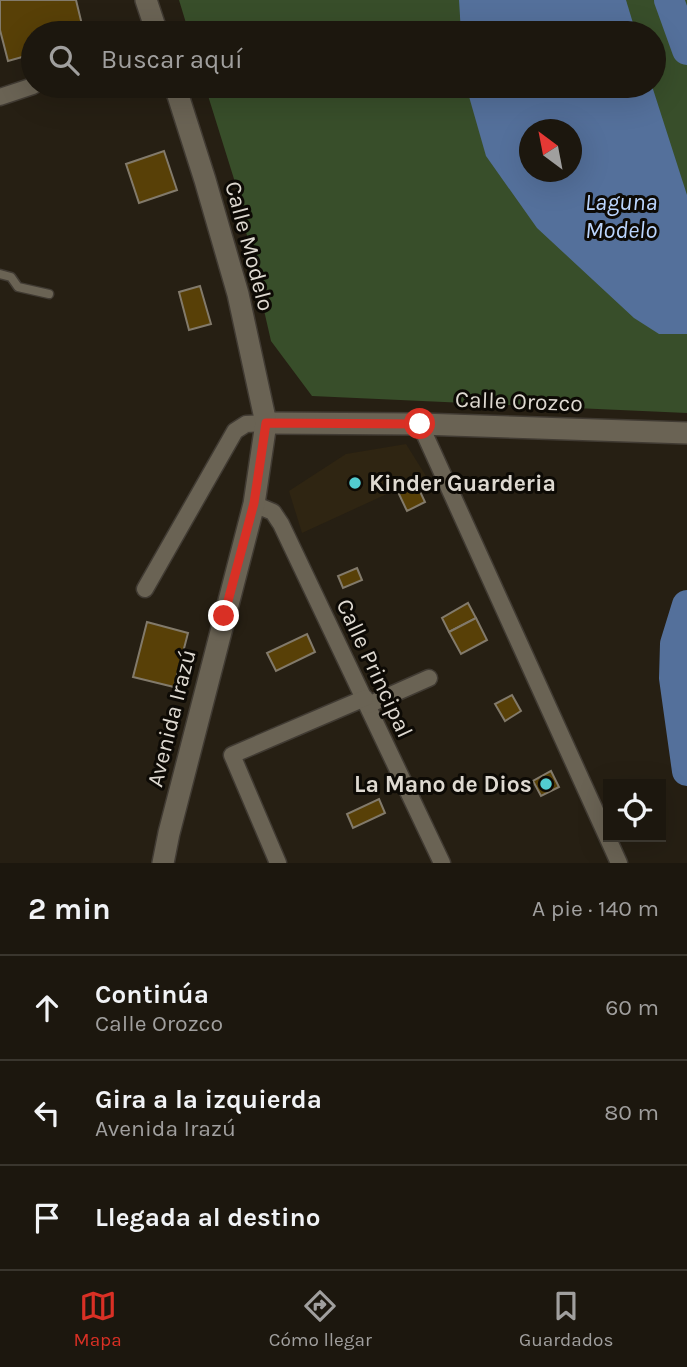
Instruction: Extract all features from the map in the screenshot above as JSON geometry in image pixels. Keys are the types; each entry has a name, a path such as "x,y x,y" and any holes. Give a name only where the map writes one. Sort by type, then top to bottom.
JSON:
{"street":[{"path":"146,0 153,21"},
{"path":"0,97 21,90"},
{"name":"Calle Modelo","path":"179,98 237,294 266,423"},
{"path":"145,589 234,431 246,424 266,423"},
{"name":"Calle Orozco","path":"266,423 420,424 687,433"},
{"name":"Avenida Irazú","path":"163,863 254,503 266,423"},
{"path":"420,424 619,863"},
{"name":"Calle Principal","path":"254,503 273,512 281,524 442,863"},
{"path":"278,863 232,755 429,678"}],"lane":[{"path":"0,274 11,277 18,287 49,294"}],"shaded area":[{"name":"Kinder Guarderia","path":"406,444 426,476 302,533 289,491 346,454"}],"green space":[{"path":"179,0 687,0 687,413 312,396 271,341 234,179 209,98 666,98 666,21 185,21"}],"water":[{"path":"459,0 626,0 632,21 460,21"},
{"name":"Laguna Modelo","path":"469,98 656,98 687,195 687,334 659,334 634,318 537,228 486,156"}],"building":[{"path":"0,0 76,0 81,21 21,21 21,57 8,61 0,30"},
{"path":"164,151 177,190 139,203 126,164"},
{"path":"200,286 211,324 189,330 179,292"},
{"path":"416,483 425,502 407,511 398,492"},
{"path":"357,568 362,580 343,588 338,576"},
{"path":"468,603 476,618 449,632 442,618"},
{"path":"476,618 487,640 461,654 449,632"},
{"path":"147,622 188,633 174,687 133,677"},
{"path":"307,634 315,652 276,671 267,653"},
{"path":"512,695 521,711 505,721 495,704"},
{"name":"La Mano de Dios","path":"551,771 559,787 541,796 533,781"},
{"path":"379,799 385,813 353,828 347,814"}],"waterway":[{"path":"669,0 687,50"},
{"path":"687,605 675,644 674,678 687,771"}],"place":[{"name":"Kinder Guarderia","path":"355,483"},
{"name":"La Mano de Dios","path":"546,784"}],"route":[{"path":"224,616 254,503 266,423 420,424"}]}
